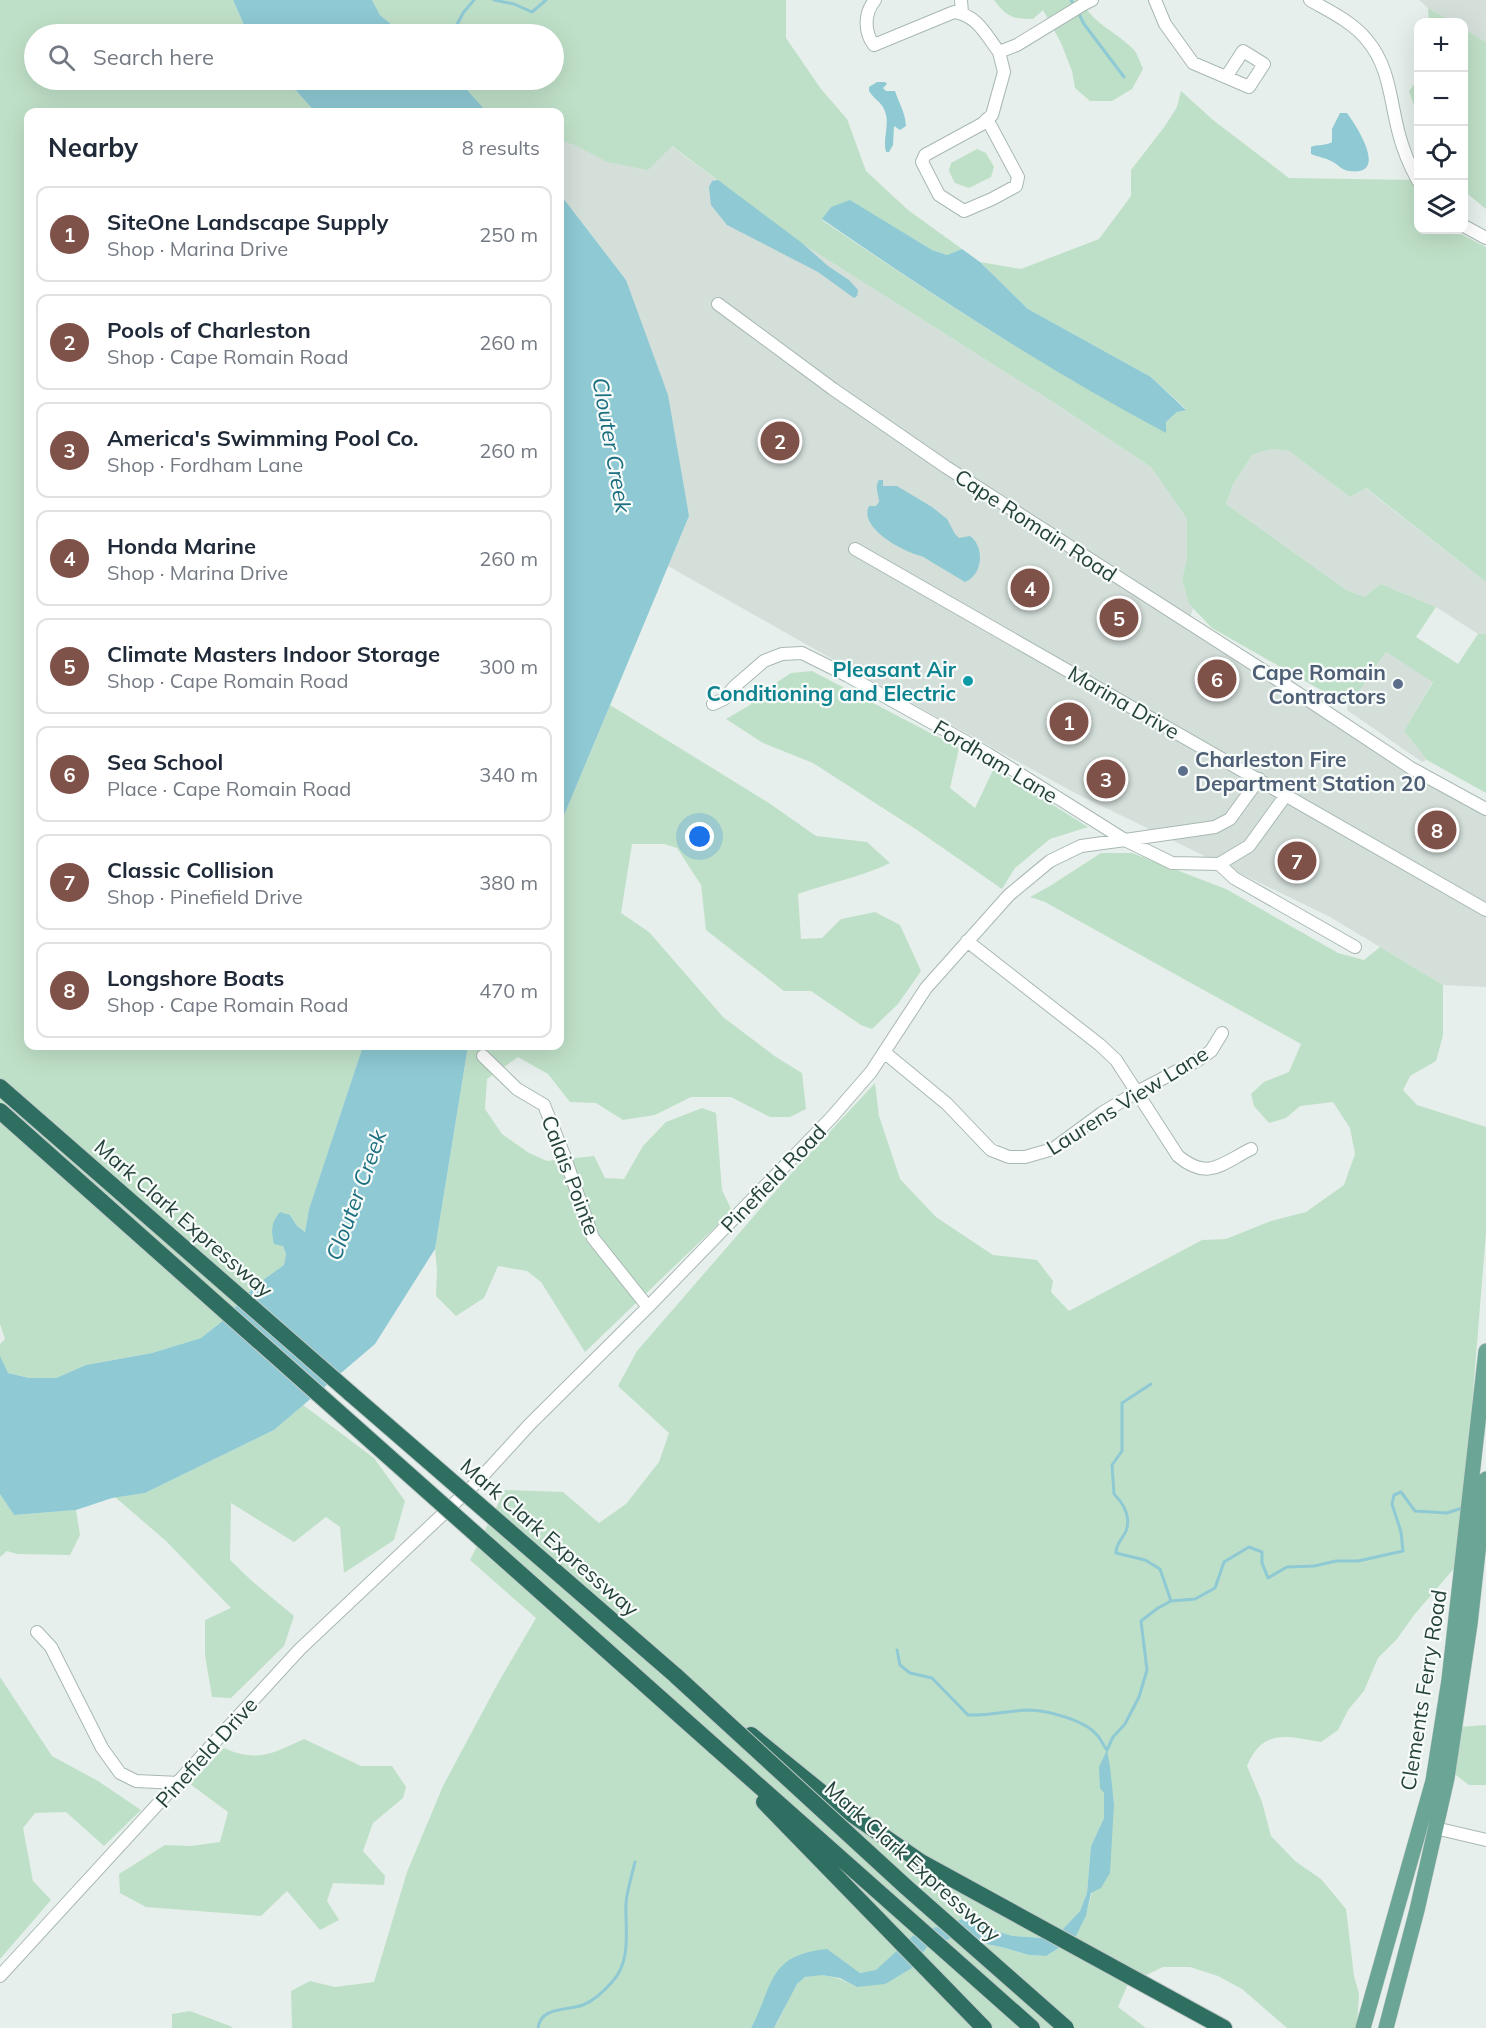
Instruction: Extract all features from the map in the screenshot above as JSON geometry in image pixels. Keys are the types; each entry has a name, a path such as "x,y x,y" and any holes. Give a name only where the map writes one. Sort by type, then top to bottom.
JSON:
{"highway":[{"name":"Mark Clark Expressway","path":"0,1087 675,1675 898,1880 1066,2028"},
{"name":"Mark Clark Expressway","path":"0,1112 1032,2028"},
{"path":"675,1675 831,1800 912,1856 967,1889 1224,2028"},
{"path":"714,1746 776,1816 984,2028"}],"main road":[{"name":"Clements Ferry Road","path":"1363,2028 1433,1781 1481,1484 1486,1351"},
{"name":"Clements Ferry Road","path":"1386,2028 1417,1911 1447,1778 1456,1722 1474,1528"}],"street":[{"path":"875,0 866,16 870,39 874,45 954,12 961,6 977,22 999,52 1004,72 992,115 987,119 982,124 925,154 922,162 939,195 964,211 992,200 1016,186 1018,177 987,119"},
{"path":"1155,0 1165,24 1193,63 1226,77"},
{"path":"1310,0 1346,21 1366,38 1380,58 1391,90 1399,136 1419,180"},
{"path":"999,52 1017,45 1088,2"},
{"path":"1468,228 1486,238"},
{"name":"Cape Romain Road","path":"718,304 832,389 946,467 1411,768 1486,809"},
{"name":"Marina Drive","path":"855,549 1486,910"},
{"name":"Fordham Lane","path":"713,704 724,699 735,686 764,661 782,654 802,653 839,671 988,754 1125,840"},
{"name":"Pinefield Road","path":"420,1536 648,1307 831,1118 872,1072 926,988 1009,895 1050,861 1081,846 1215,827 1230,819 1259,779"},
{"path":"1125,840 1172,863 1219,864 1249,846 1286,795"},
{"path":"1219,864 1234,878 1355,947"},
{"path":"967,941 1116,1060 1178,1156 1194,1168 1211,1169 1251,1149"},
{"name":"Laurens View Lane","path":"884,1052 947,1104 991,1150 1009,1157 1025,1157 1053,1149 1101,1113 1205,1056 1211,1051 1222,1033"},
{"name":"Calais Pointe","path":"483,1056 517,1089 544,1105 593,1238 648,1307"},
{"name":"Pinefield Drive","path":"0,1976 300,1649 420,1536"},
{"path":"37,1632 51,1647 102,1748 120,1773 136,1781 179,1783"},
{"path":"1434,1828 1486,1840"}],"shaded area":[{"path":"1419,0 1486,0 1486,42 1468,31 1468,18 1446,18"},
{"path":"564,141 577,146 671,146 798,241 1053,402 1151,467 1187,519 1187,559 1182,579 1189,604 1193,609 1186,629 1455,799 1486,814 1486,987 1443,985 1330,917 1073,792 668,566 689,516 626,280 564,199"},
{"path":"1271,449 1289,451 1350,497 1365,488 1486,582 1486,634 1478,634 1436,607 1381,584 1364,597 1345,589 1226,504 1233,485 1252,455"},
{"path":"1386,652 1433,681 1404,731 1427,760 1422,762 1347,710"}],"green space":[{"path":"0,0 233,0 244,24 24,24 24,90 296,90 312,108 24,108 24,1050 362,1050 309,1209 305,1232 297,1226 290,1215 283,1246 286,1254 284,1265 256,1285 220,1323 201,1338 152,1353 86,1365 56,1378 29,1378 8,1373 0,1358 0,1344 5,1339 0,1324"},
{"path":"372,0 786,0 786,38 821,89 847,119 866,171 908,210 962,249 947,255 932,250 850,201 831,207 822,220 991,331 1166,432 1166,422 1177,412 1186,409 1151,377 1028,309 980,262 1021,269 1099,239 1131,196 1131,170 1165,126 1177,107 1181,91 1213,120 1289,178 1414,180 1414,234 1461,234 1486,247 1486,582 1366,488 1350,497 1289,451 1271,449 1252,455 1233,485 1226,504 1345,589 1364,597 1381,584 1436,607 1416,637 1458,664 1478,634 1486,634 1486,793 1427,760 1404,731 1433,682 1386,652 1349,706 1212,628 1189,604 1182,579 1187,559 1187,519 1151,467 1053,402 798,241 672,146 648,170 607,162 564,141 564,108 483,108 467,90 564,90 564,24 391,24 380,15"},
{"path":"994,0 1081,0 1091,15 1126,42 1136,53 1143,69 1132,89 1112,101 1090,101 1075,88 1072,71 1061,43 1043,10 1033,19 1015,17 1003,10"},
{"path":"1428,8 1446,18 1429,18"},
{"path":"1468,31 1486,42 1486,209 1468,194"},
{"path":"1414,84 1414,105 1409,91"},
{"path":"977,149 986,153 994,167 991,177 969,188 955,183 949,171 951,163"},
{"path":"812,671 959,748 950,788 975,808 994,768 1088,827 1050,839 1015,868 1002,889 917,830 813,763 763,743 726,719 750,705 761,693 791,673"},
{"path":"610,705 769,803 816,836 867,842 890,863 798,894 801,939 822,938 841,919 875,912 900,925 921,971 898,1004 872,1029 861,1025 811,991 784,991 706,930 701,885 677,848 664,844 632,844 621,913 649,932 723,1017 776,1057 802,1073 806,1109 790,1117 770,1117 731,1097 691,1097 655,1115 623,1120 596,1103 570,1102 548,1074 518,1057 487,1079 485,1109 502,1134 529,1153 547,1161 594,1156 605,1178 624,1179 643,1146 666,1122 702,1108 716,1113 722,1190 732,1211 585,1352 541,1282 527,1271 498,1266 484,1298 456,1316 436,1296 435,1249 467,1050 564,1050 564,815"},
{"path":"1101,853 1132,853 1226,889 1338,953 1364,960 1380,947 1443,985 1443,1035 1436,1061 1410,1076 1403,1090 1417,1105 1486,1127 1486,1233 1460,1552 1457,1565 1414,1615 1397,1639 1378,1658 1364,1691 1348,1710 1338,1730 1321,1742 1287,1737 1268,1740 1253,1754 1247,1766 1262,1802 1271,1836 1295,1861 1321,1879 1346,1909 1354,1976 1359,1994 1357,2028 1287,2028 1242,1989 1218,1976 1190,1967 1163,1967 1128,1984 1118,2007 1146,2028 774,2028 796,1986 812,1975 836,1978 857,1987 912,1968 927,1947 955,1937 1029,1955 1046,1956 1075,1938 1086,1916 1114,1804 1107,1752 1104,1818 1091,1846 1087,1893 1080,1911 1062,1930 1044,1938 1013,1936 976,1921 962,1919 939,1927 927,1928 876,1971 860,1973 827,1950 755,2020 751,2028 292,2028 291,1991 310,1981 335,1987 374,1982 407,1872 443,1786 536,1618 470,1560 505,1490 563,1492 599,1523 626,1504 659,1462 669,1433 618,1386 637,1351 786,1179 875,1083 879,1116 900,1179 936,1217 993,1255 1037,1260 1053,1281 1051,1292 1069,1311 1202,1240 1226,1239 1271,1221 1306,1212 1344,1185 1355,1154 1350,1128 1333,1102 1300,1106 1286,1118 1269,1123 1254,1106 1251,1094 1264,1082 1289,1072 1301,1044 1045,902 1030,897"},
{"path":"303,1405 374,1458 405,1501 394,1540 344,1573 340,1527 326,1517 294,1542 231,1503 230,1560 294,1616 284,1646 231,1698 212,1697 205,1655 205,1620 231,1608 166,1541 115,1497 145,1493 274,1430"},
{"path":"0,1494 14,1515 76,1510 80,1535 70,1555 17,1554 7,1551 0,1557"},
{"path":"0,1677 52,1756 98,1781 141,1810 104,1846 66,1812 35,1813 23,1828 33,1881 51,1900 0,1959"},
{"path":"1486,1725 1486,1785 1469,1785 1453,1773 1459,1727"},
{"path":"304,1739 361,1766 392,1766 406,1787 403,1798 373,1823 363,1851 385,1876 384,1885 333,1883 327,1901 339,1920 320,1930 287,1891 261,1916 146,1907 120,1893 119,1874 165,1845 191,1846 220,1842 228,1812 190,1784 224,1748 246,1755 265,1754"},
{"path":"190,2011 233,2028 172,2028 172,2014"}],"water":[{"path":"233,0 372,0 380,15 391,24 244,24"},
{"path":"877,82 887,84 883,88 886,91 895,91 906,126 900,130 894,126 893,145 889,152 886,152 885,147 886,114 869,91 869,87"},
{"path":"296,90 467,90 483,108 312,108"},
{"path":"1340,113 1347,113 1367,149 1369,158 1367,166 1361,171 1342,169 1331,161 1311,154 1311,147 1332,142 1332,129"},
{"path":"718,180 849,280 858,290 857,296 854,298 818,272 727,225 711,205 709,187 712,181"},
{"name":"Clouter Creek","path":"564,199 626,280 668,395 689,516 564,815"},
{"path":"850,200 932,250 947,255 962,249 980,262 1028,309 1151,377 1186,410 1177,412 1166,422 1166,433 991,331 822,219 831,207"},
{"path":"879,480 883,480 883,486 897,486 932,507 947,519 959,538 970,536 975,541 980,560 971,578 965,582 923,557 897,546 874,528 867,514 869,506 876,506 879,502 877,488"},
{"name":"Clouter Creek","path":"362,1050 467,1050 435,1249 375,1344 274,1430 145,1493 112,1498 76,1510 14,1515 0,1494 0,1356 8,1373 29,1378 56,1378 86,1365 152,1353 201,1338 220,1323 256,1285 284,1265 286,1254 283,1246 274,1244 272,1235 273,1223 280,1212 290,1215 297,1226 305,1232 309,1209"},
{"path":"1107,1750 1114,1804 1110,1873 1101,1888 1091,1893 1086,1916 1075,1938 1046,1956 1029,1955 955,1937 927,1947 912,1968 885,1984 857,1987 840,1978 822,1975 805,1977 797,1984 774,2028 751,2028 775,1975 783,1965 807,1952 827,1949 860,1973 876,1970 915,1934 927,1928 939,1927 962,1919 976,1921 1013,1936 1044,1938 1062,1930 1080,1911 1087,1893 1091,1846 1104,1818 1104,1793 1100,1788 1099,1767"}],"waterway":[{"path":"457,24 474,0"},
{"path":"494,0 514,4 532,12 546,0"},
{"path":"1071,0 1075,7"},
{"path":"1078,12 1084,24 1124,77"},
{"path":"1151,1384 1122,1403 1122,1451 1112,1465 1114,1494 1124,1506 1128,1521 1116,1553 1145,1560 1160,1569 1171,1601"},
{"path":"1107,1750 1113,1737 1125,1724 1139,1697 1147,1670 1141,1621 1171,1601 1195,1599 1215,1588 1224,1562 1249,1547 1262,1552 1262,1563 1268,1578 1287,1567 1314,1566 1336,1561 1358,1561 1403,1551 1401,1532 1392,1504 1394,1495 1401,1492 1415,1511 1447,1513 1462,1508"},
{"path":"897,1650 900,1665 910,1673 932,1678 968,1715 1028,1710 1055,1714 1084,1725 1098,1737 1107,1750"},
{"path":"538,2028 540,2021 549,2013 577,2007 591,2001 612,1982 618,1973 625,1955 626,1903 635,1862"}],"place":[{"name":"Pools of Charleston","path":"780,441"},
{"name":"Honda Marine","path":"1030,588"},
{"name":"Climate Masters Indoor Storage","path":"1119,618"},
{"name":"Sea School","path":"1217,679"},
{"name":"Pleasant Air Conditioning and Electric","path":"968,681"},
{"name":"Cape Romain Contractors","path":"1398,684"},
{"name":"SiteOne Landscape Supply","path":"1069,722"},
{"name":"Charleston Fire Department Station 20","path":"1183,771"},
{"name":"America's Swimming Pool Co.","path":"1106,779"},
{"name":"Longshore Boats","path":"1437,830"},
{"name":"Classic Collision","path":"1297,861"}]}
